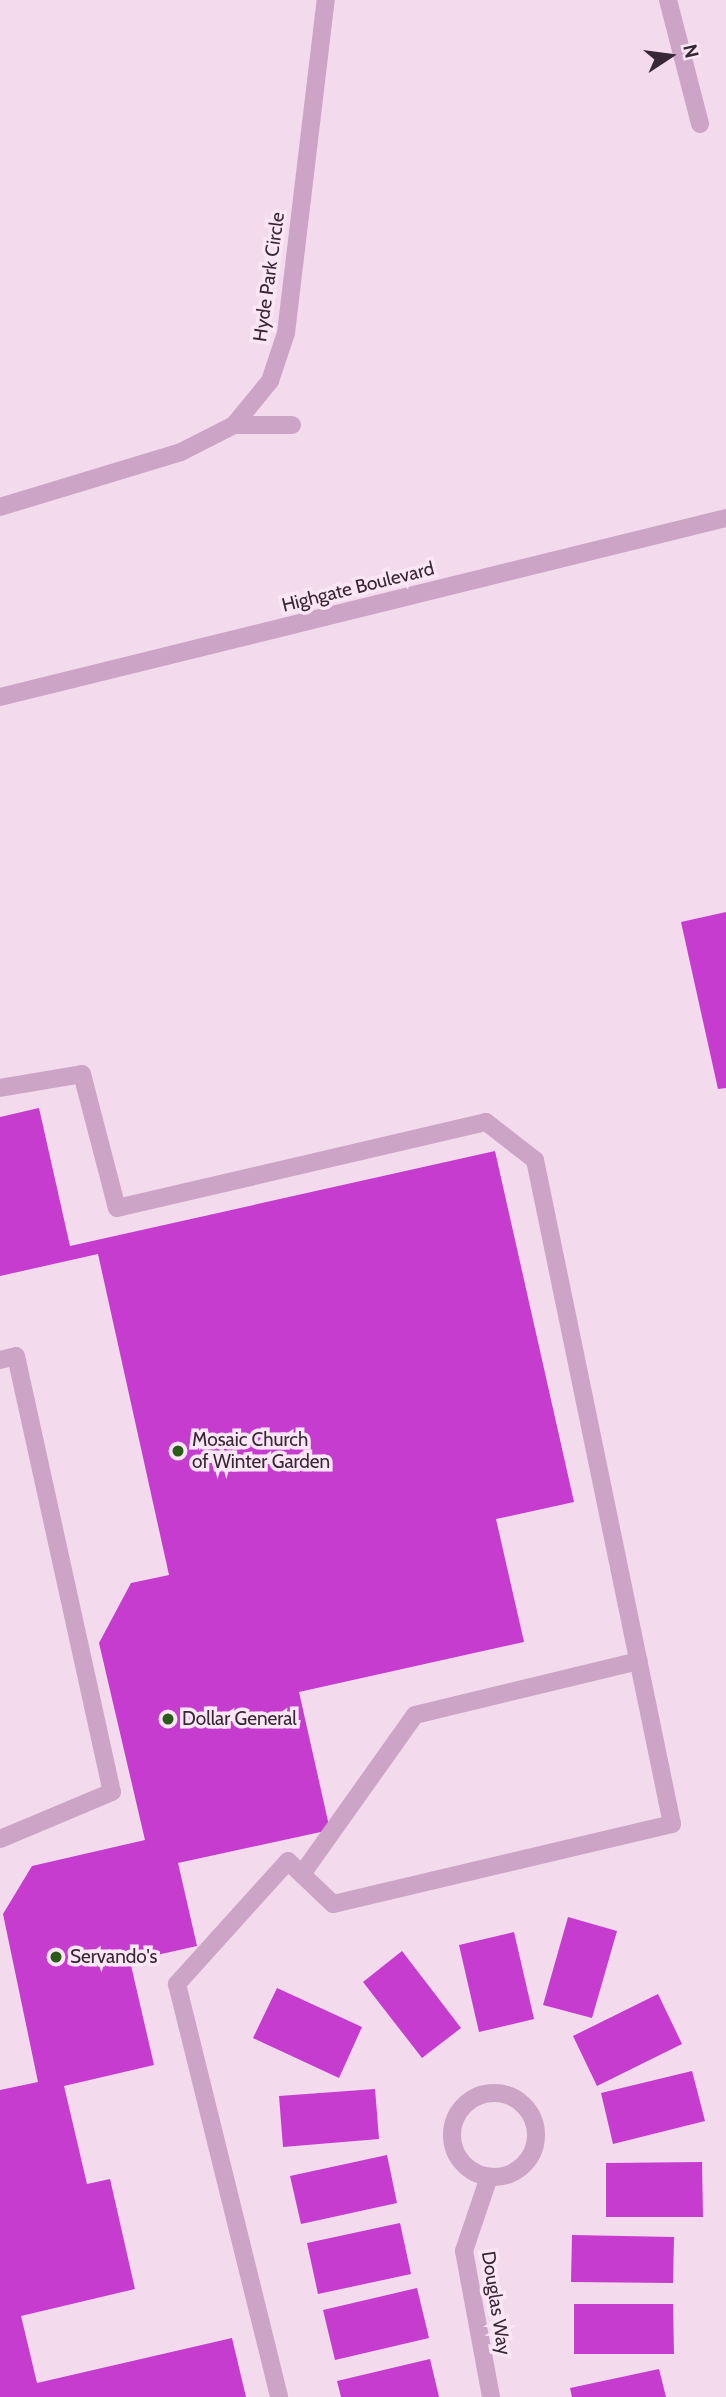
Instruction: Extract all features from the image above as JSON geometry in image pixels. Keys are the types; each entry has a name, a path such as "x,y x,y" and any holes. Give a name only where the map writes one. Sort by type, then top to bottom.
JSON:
{"lane":[{"name":"Hyde Park Circle","path":"0,507 181,452 233,425 270,381 286,333 326,0"},
{"path":"668,0 700,124"},
{"path":"233,425 292,425"},
{"name":"Highgate Boulevard","path":"0,697 726,518"},
{"path":"0,1088 82,1074 117,1208 486,1122 535,1160 672,1824 332,1904 288,1861 177,1984 279,2397"},
{"path":"0,1360 16,1356 112,1792 0,1839"},
{"path":"302,1874 415,1714 639,1661"},
{"path":"499,2094 513,2098 531,2116 535,2141 531,2154 514,2172 489,2177 463,2164 455,2152 454,2123 460,2110 471,2100 499,2094"},
{"name":"Douglas Way","path":"489,2177 464,2251 491,2397"}],"building":[{"path":"726,912 726,1088 718,1089 681,922"},
{"path":"39,1108 70,1246 495,1151 574,1502 496,1519 524,1642 299,1692 330,1830 178,1863 197,1946 130,1961 154,2065 64,2086 87,2184 110,2179 135,2289 21,2316 37,2383 232,2338 246,2397 0,2397 0,2090 38,2082 3,1914 32,1866 145,1840 99,1643 131,1583 169,1575 98,1254 0,1276 0,1117"},
{"path":"568,1917 617,1931 592,2018 543,2005"},
{"path":"514,1932 534,2019 479,2032 459,1945"},
{"path":"402,1951 461,2028 422,2058 363,1982"},
{"path":"277,1988 362,2027 339,2078 253,2038"},
{"path":"658,1994 682,2044 597,2086 573,2036"},
{"path":"692,2071 705,2121 613,2144 601,2093"},
{"path":"375,2089 379,2139 283,2147 279,2096"},
{"path":"387,2155 397,2203 301,2224 290,2176"},
{"path":"702,2162 703,2217 606,2217 606,2163"},
{"path":"400,2223 411,2274 318,2294 307,2243"},
{"path":"572,2235 674,2237 673,2283 571,2282"},
{"path":"417,2288 429,2338 335,2360 323,2310"},
{"path":"574,2304 673,2304 674,2354 574,2354"},
{"path":"430,2359 439,2397 341,2397 337,2381"},
{"path":"659,2369 666,2397 572,2397 570,2388"}],"place":[{"name":"Mosaic Church of Winter Garden","path":"178,1451"},
{"name":"Dollar General","path":"168,1719"},
{"name":"Servando's","path":"56,1957"}]}
